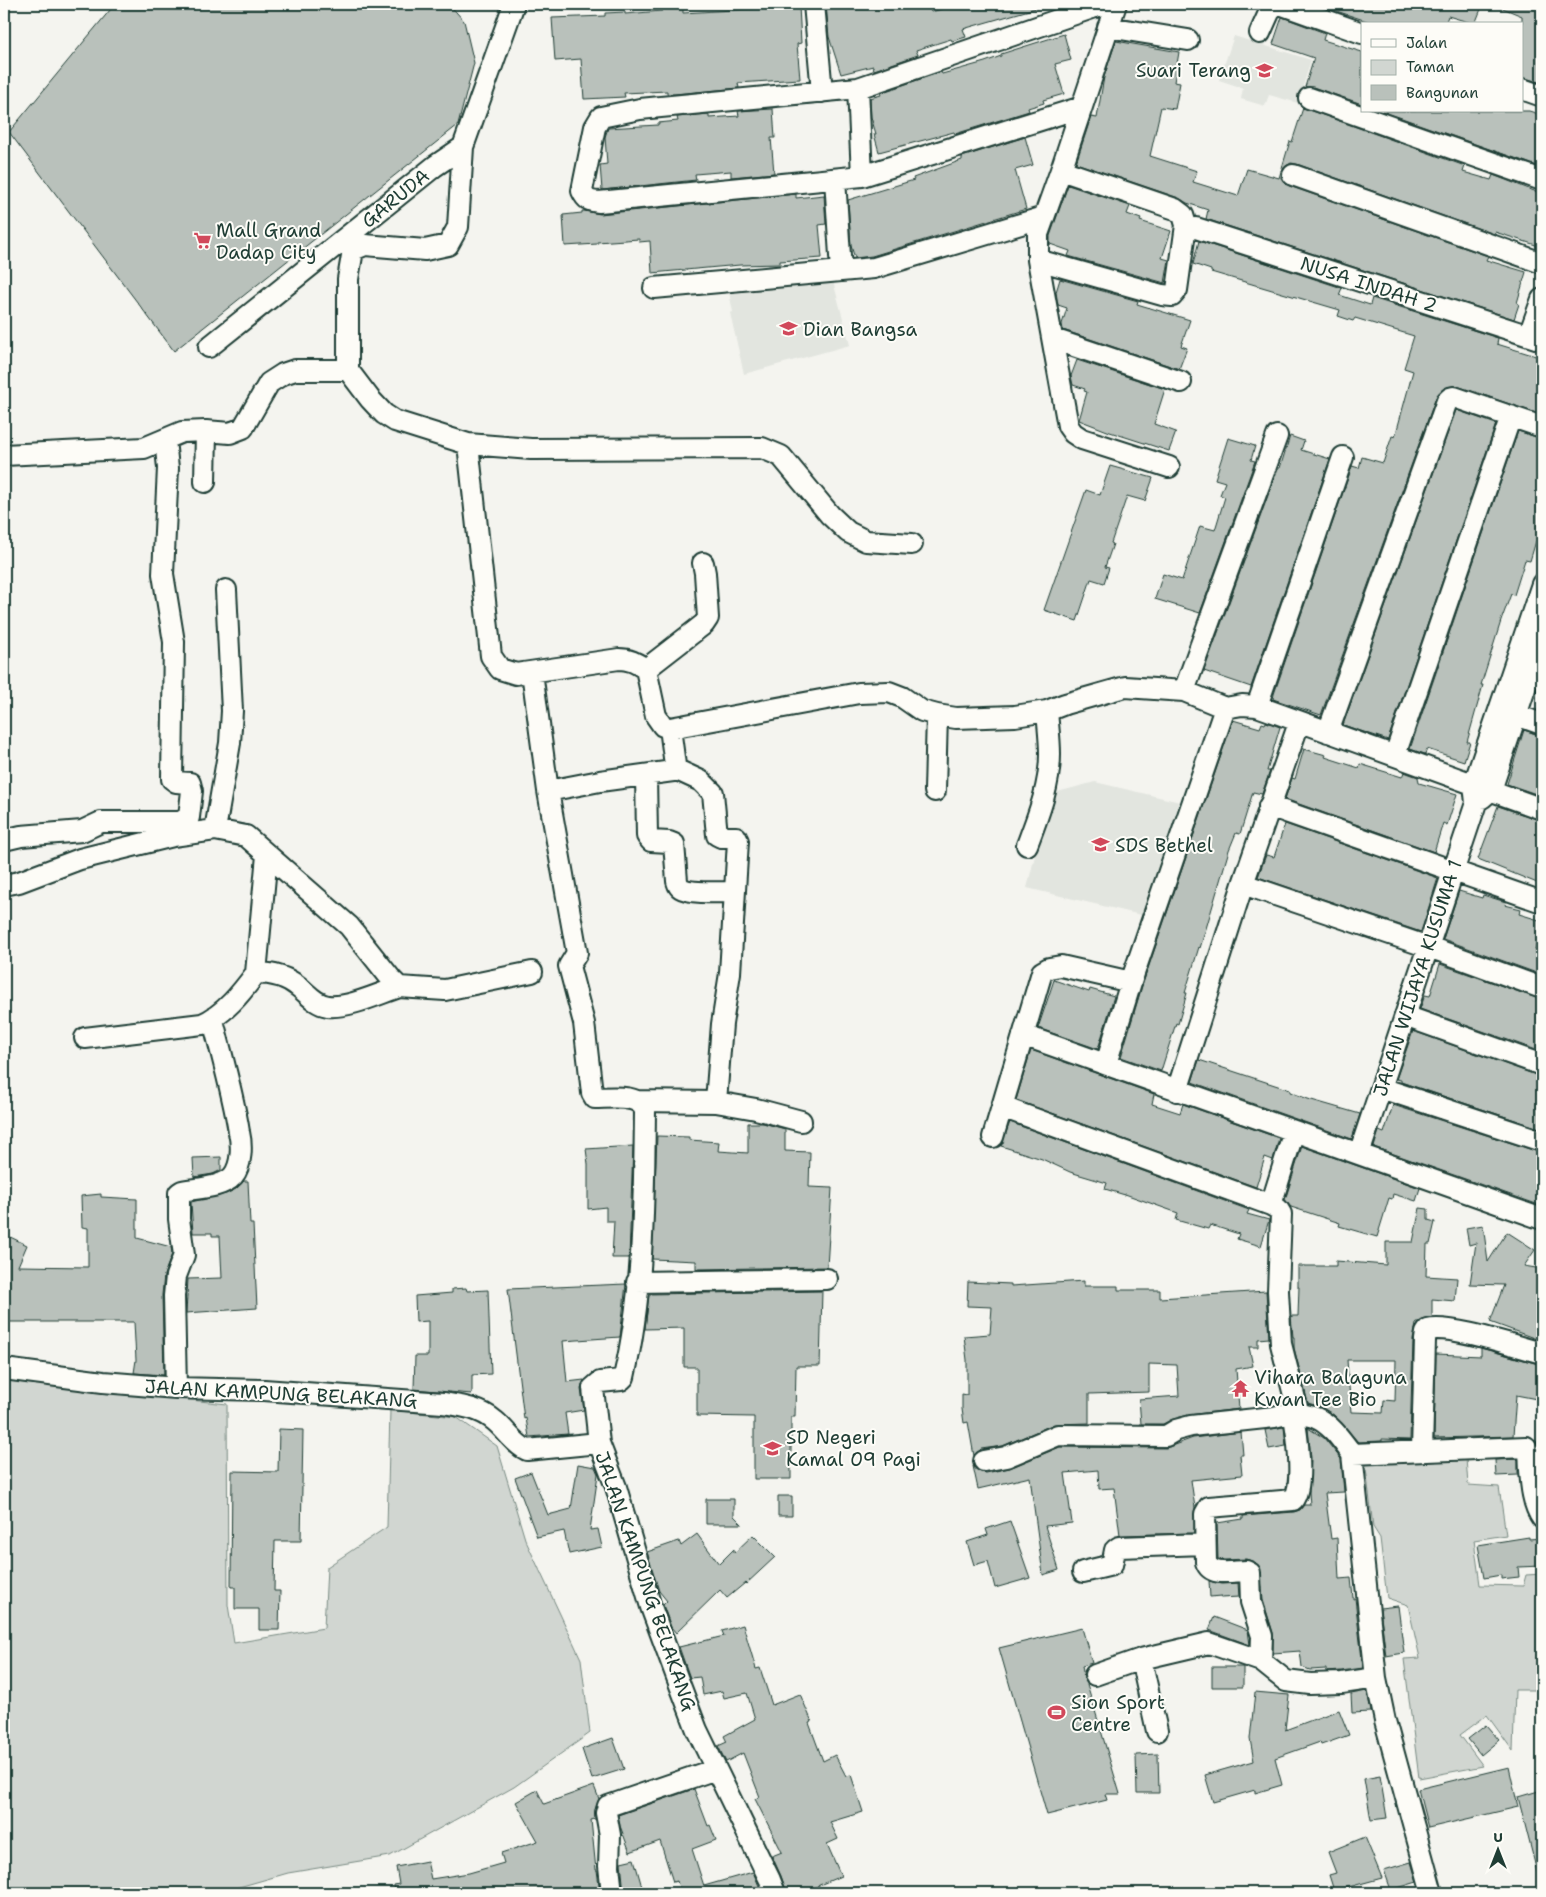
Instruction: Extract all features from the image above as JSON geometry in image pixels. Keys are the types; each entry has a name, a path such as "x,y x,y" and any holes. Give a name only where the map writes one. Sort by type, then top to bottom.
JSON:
{"street":[{"path":"514,4 463,147 458,228 448,245 425,250 365,245 353,250 348,279 348,370 359,386 384,414 395,421 468,444 565,450 762,448 781,456 830,515 848,532 866,541 912,544"},
{"path":"814,4 822,92"},
{"path":"1082,108 862,176 599,202 590,201 585,198 582,191 595,127 601,117 640,109 858,88 1104,4"},
{"path":"1116,4 1036,241 1038,260 1068,426 1073,433 1082,439 1169,468"},
{"path":"1260,32 1273,4"},
{"path":"1280,4 1361,33"},
{"path":"1108,27 1188,40"},
{"path":"858,88 862,176"},
{"path":"1524,90 1542,96"},
{"path":"1309,98 1542,180"},
{"name":"GARUDA","path":"209,346 435,166 463,147"},
{"path":"1038,260 1162,295 1172,296 1177,290 1186,225 1183,215 1175,209 1061,170"},
{"path":"1293,175 1542,263"},
{"path":"835,179 841,271"},
{"path":"654,288 886,266 1044,217"},
{"name":"NUSA INDAH 2","path":"1196,228 1536,338"},
{"path":"1536,338 1542,299"},
{"path":"1053,340 1181,382"},
{"path":"4,455 144,448 182,432 230,433 243,428 269,383 283,374 295,370 348,370"},
{"path":"1328,732 1447,402 1450,398 1454,398 1542,427"},
{"path":"1395,755 1511,416"},
{"path":"205,482 206,431"},
{"path":"1184,691 1277,436"},
{"path":"4,840 21,836 82,831 102,822 180,822 189,817 192,791 190,783 176,782 172,779 174,642 163,574 168,468 165,440"},
{"path":"468,444 491,656 500,669 516,674 628,659 646,669 656,716 663,726 670,728 859,693 889,692 902,697 922,711 936,716 992,718 1047,711 1125,687 1184,691 1225,708 1242,705 1257,706 1299,723 1395,755 1480,792 1542,809"},
{"path":"1257,706 1343,457"},
{"path":"646,669 704,624 708,618 703,563"},
{"name":"JALAN WIJAYA KUSUMA 1","path":"1359,1154 1480,792 1542,584"},
{"path":"215,830 230,743 232,711 226,590"},
{"name":"JALAN WIJAYA KUSUMA 1","path":"1480,792 1516,715 1542,638"},
{"path":"532,672 548,791 577,953 569,966 584,1023 592,1093 596,1098 629,1098 638,1101 716,1102 756,1109 801,1121"},
{"path":"1106,1064 1131,982 1225,708"},
{"path":"1027,845 1041,808 1047,781 1050,754 1047,711"},
{"path":"1516,715 1542,724"},
{"path":"935,791 936,716"},
{"path":"1177,1091 1243,884 1299,723"},
{"path":"670,728 675,769"},
{"path":"548,791 600,781 673,771 675,769 689,774 714,793 718,835 737,839 730,973 722,1024 716,1102"},
{"path":"646,775 647,836 651,841 674,844 679,886 691,891 735,892"},
{"path":"1269,806 1542,902"},
{"path":"4,885 19,882 80,858 173,836 215,830 246,836 349,926 399,987"},
{"path":"85,1038 202,1024 213,1020 246,987 256,973 267,854"},
{"path":"1243,884 1542,988"},
{"path":"993,1137 1042,972 1049,968 1061,966 1131,982"},
{"path":"256,973 282,976 298,986 312,999 326,1006 343,1006 399,987 445,990 532,972"},
{"path":"1405,1016 1542,1066"},
{"path":"176,1388 174,1296 176,1276 184,1255 179,1193 221,1183 232,1177 236,1171 240,1156 240,1133 213,1020"},
{"path":"1023,1035 1542,1219"},
{"path":"1381,1088 1542,1141"},
{"path":"599,1443 593,1388 600,1382 618,1381 624,1377 631,1345 642,1225 645,1110 638,1101"},
{"path":"1002,1108 1271,1205 1278,1209 1281,1214 1278,1291 1281,1344 1296,1412 1299,1465 1298,1492 1293,1500 1209,1507 1205,1514 1206,1562 1210,1569 1215,1572 1246,1571 1250,1573 1251,1602 1262,1636 1261,1662"},
{"path":"1271,1205 1294,1131"},
{"path":"637,1282 827,1279"},
{"path":"1422,1450 1425,1340 1428,1330 1438,1329 1466,1333 1542,1353"},
{"name":"JALAN KAMPUNG BELAKANG","path":"4,1369 103,1382 176,1388 264,1390 443,1403 482,1412 494,1420 520,1447 527,1450 599,1443 616,1487 654,1616 698,1730 770,1880 774,1893"},
{"path":"984,1461 1006,1457 1058,1435 1166,1436 1176,1430 1191,1426 1274,1417 1296,1412 1327,1424 1352,1454 1376,1678 1385,1721 1432,1893"},
{"path":"1352,1454 1526,1447 1529,1451 1530,1472 1536,1507 1542,1518"},
{"path":"1083,1572 1112,1565 1115,1550 1119,1547 1205,1544"},
{"path":"1095,1675 1142,1659 1209,1643 1261,1662 1286,1681 1294,1683 1342,1683 1376,1678"},
{"path":"1142,1659 1157,1731"},
{"path":"612,1893 609,1866 610,1835 606,1813 608,1806 716,1769"}],"shaded area":[{"name":"Suari Terang","path":"1234,36 1311,60 1298,103 1269,95 1265,106 1241,99 1243,88 1219,80"},
{"name":"Dian Bangsa","path":"833,281 850,345 744,374 730,313 733,312 729,292"},
{"name":"SDS Bethel","path":"1095,782 1180,802 1141,915 1027,888 1050,794"}],"green space":[{"path":"4,1377 26,1382 227,1404 228,1605 234,1643 324,1628 327,1567 387,1527 390,1410 456,1417 497,1446 525,1539 581,1659 590,1733 514,1787 390,1856 288,1873 218,1893 4,1893"},
{"path":"1465,1445 1468,1485 1499,1487 1506,1535 1474,1540 1480,1585 1523,1586 1526,1575 1542,1574 1542,1690 1515,1690 1513,1751 1487,1715 1460,1735 1483,1766 1419,1778 1404,1659 1420,1658 1408,1605 1387,1598 1380,1538 1373,1527 1364,1451"}],"building":[{"name":"Mall Grand Dadap City","path":"115,4 449,4 464,21 474,63 458,125 174,351 9,132"},
{"path":"826,4 929,4 931,12 956,5 957,8 973,4 1035,4 1036,8 963,29 966,37 952,41 951,39 916,50 918,55 874,70 873,66 841,74 829,37"},
{"path":"1315,4 1483,4 1476,22 1468,22 1448,16 1446,22 1370,22"},
{"path":"1493,4 1542,4 1542,83 1524,78 1524,22 1522,22 1522,16"},
{"path":"799,6 801,43 797,44 800,79 738,83 739,88 674,94 667,94 667,91 624,93 625,97 584,99 581,59 555,61 552,18 605,16 605,13 625,12 625,14 662,11 662,8 683,7 683,13"},
{"path":"1282,17 1325,33 1323,40 1361,52 1361,104 1313,87 1305,87 1314,58 1273,44"},
{"path":"1064,34 1071,60 1055,64 1064,94 1043,100 1044,103 1028,108 1029,111 955,134 954,132 879,152 871,117 870,98 941,72 942,74 985,62 1001,56 1001,54"},
{"path":"1116,41 1179,52 1174,82 1180,83 1175,109 1161,107 1150,156 1197,171 1193,182 1238,196 1247,169 1279,178 1290,141 1292,142 1303,108 1465,166 1463,172 1491,180 1493,175 1542,194 1542,247 1495,232 1494,234 1297,164 1291,163 1282,172 1281,178 1289,186 1488,256 1486,260 1526,272 1514,319 1206,219 1208,210 1187,203 1179,198 1076,163 1091,117 1097,118 1104,77"},
{"path":"773,109 775,138 771,138 774,173 731,177 731,171 695,174 696,180 602,190 600,165 607,164 605,137 608,128 658,125 658,123 678,121 677,117 709,114 709,118 739,116 738,111"},
{"path":"1529,111 1542,115 1542,161 1540,167 1385,112"},
{"path":"1025,137 1033,165 1015,170 1026,209 872,256 855,258 851,246 848,200 914,180 913,178 962,160 962,157"},
{"path":"1068,185 1130,206 1127,214 1141,219 1140,221 1171,231 1162,258 1169,260 1165,283 1068,256 1070,251 1050,244 1050,236"},
{"path":"796,194 796,198 824,195 826,224 819,225 822,258 780,261 780,264 740,265 652,273 650,241 639,242 639,239 565,246 563,215 582,213 582,211 600,214"},
{"path":"1199,241 1342,288 1339,295 1370,305 1372,298 1498,338 1497,344 1542,358 1542,415 1457,386 1447,387 1436,397 1321,715 1273,699 1274,694 1352,466 1359,468 1362,457 1383,463 1392,436 1395,437 1413,371 1404,368 1414,336 1355,318 1353,321 1338,316 1340,310 1211,272 1211,270 1193,264"},
{"path":"1060,279 1138,301 1137,304 1190,320 1181,346 1187,348 1179,369 1063,330 1062,324 1067,308 1058,305 1056,292"},
{"path":"1077,360 1165,389 1154,424 1176,432 1169,451 1079,420 1087,392 1084,391 1085,389 1073,385 1071,376"},
{"path":"1456,410 1496,424 1388,740 1343,725"},
{"path":"1518,431 1542,439 1542,533 1539,542 1536,541 1530,561 1525,560 1514,595 1511,594 1501,621 1481,685 1483,685 1467,742 1470,742 1464,761 1427,749 1425,754 1410,749"},
{"path":"1290,436 1304,441 1301,450 1330,459 1251,687 1204,671 1278,468 1280,468"},
{"path":"1228,438 1255,446 1251,460 1255,461 1200,613 1155,599 1163,574 1182,580 1200,526 1215,530 1225,497 1220,495 1225,482 1215,479"},
{"path":"1110,466 1153,478 1145,501 1127,496 1111,543 1113,544 1105,567 1109,568 1104,583 1091,579 1077,621 1044,610 1086,490 1100,495"},
{"path":"1233,720 1260,728 1262,723 1265,724 1266,722 1280,727 1267,771 1270,771 1262,794 1253,792 1240,834 1236,833 1229,850 1185,993 1187,993 1178,1024 1176,1023 1161,1071 1121,1057 1142,986"},
{"path":"1524,730 1542,736 1542,796 1507,784"},
{"path":"1304,749 1326,755 1325,757 1359,768 1360,764 1402,777 1404,772 1418,777 1419,783 1457,794 1447,825 1443,823 1434,852 1285,799 1292,778 1295,779"},
{"path":"1498,806 1542,821 1542,885 1478,859"},
{"path":"1285,824 1438,878 1421,932 1258,877 1266,855 1274,857"},
{"path":"1459,891 1482,898 1483,895 1506,902 1505,905 1521,909 1519,914 1542,921 1535,949 1542,951 1542,975 1443,939"},
{"path":"1440,964 1542,1000 1542,1052 1420,1009 1425,995 1430,996"},
{"path":"1054,980 1089,992 1090,989 1114,996 1098,1049 1038,1028"},
{"path":"1413,1031 1542,1077 1542,1129 1396,1079"},
{"path":"1031,1050 1154,1094 1152,1104 1180,1113 1183,1104 1279,1138 1273,1160 1265,1157 1256,1187 1016,1100"},
{"path":"1199,1060 1290,1090 1290,1092 1308,1099 1360,1114 1352,1139 1192,1082"},
{"path":"1393,1105 1542,1153 1542,1206 1374,1147 1379,1131 1384,1133"},
{"path":"1010,1122 1249,1210 1247,1214 1269,1220 1261,1246 1237,1239 1239,1234 1210,1225 1208,1229 1176,1220 1178,1213 1105,1189 1107,1183 1070,1172 1042,1159 1001,1146"},
{"path":"748,1123 763,1123 785,1129 785,1151 810,1152 809,1187 832,1188 827,1267 696,1269 696,1261 652,1259 657,1136 689,1137 689,1140 719,1142 718,1151 748,1153"},
{"path":"633,1146 629,1258 612,1258 614,1221 606,1221 606,1207 588,1209 586,1149"},
{"path":"1302,1146 1420,1188 1416,1201 1393,1194 1392,1199 1389,1198 1377,1237 1339,1226 1340,1223 1291,1207 1285,1200"},
{"path":"221,1157 221,1170 213,1174 194,1177 193,1158"},
{"path":"244,1181 248,1181 250,1224 253,1224 257,1308 186,1313 188,1279 222,1278 220,1236 212,1236 212,1233 193,1233 191,1202 226,1194 236,1189"},
{"path":"101,1194 101,1197 137,1199 137,1238 171,1247 172,1254 164,1275 162,1295 164,1375 134,1373 136,1360 134,1322 5,1322 6,1235 27,1245 18,1266 88,1267 88,1228 82,1227 81,1196"},
{"path":"1420,1208 1428,1209 1428,1220 1435,1222 1430,1244 1427,1244 1426,1276 1457,1278 1455,1301 1432,1299 1432,1318 1422,1320 1416,1324 1413,1340 1410,1440 1382,1439 1382,1441 1358,1442 1334,1415 1321,1407 1308,1403 1294,1348 1291,1316 1298,1316 1298,1266 1336,1266 1336,1261 1386,1265 1386,1242 1413,1242","holes":["1347,1360 1396,1360 1395,1401 1384,1400 1383,1413 1351,1412"]},
{"path":"1483,1225 1488,1262 1507,1232 1535,1250 1524,1266 1542,1269 1542,1341 1490,1322 1504,1285 1470,1284 1476,1243 1469,1245 1466,1228"},
{"path":"1084,1281 1084,1286 1118,1286 1118,1290 1160,1290 1160,1298 1266,1291 1269,1338 1258,1339 1258,1347 1249,1347 1253,1366 1236,1369 1239,1409 1188,1415 1163,1424 1141,1424 1139,1399 1179,1396 1177,1365 1149,1364 1149,1392 1089,1394 1089,1423 1054,1424 1003,1446 981,1449 974,1456 968,1422 964,1423 962,1409 962,1394 967,1395 967,1360 964,1336 990,1334 992,1307 967,1306 968,1282 1011,1284 1011,1286"},
{"path":"626,1284 620,1337 563,1341 567,1382 584,1380 581,1389 584,1410 565,1413 568,1434 529,1437 526,1418 524,1419 508,1289"},
{"path":"466,1288 467,1291 488,1290 491,1374 472,1375 472,1394 414,1389 415,1356 428,1356 428,1321 416,1322 415,1296 452,1293 452,1289"},
{"path":"822,1291 820,1366 796,1366 795,1417 791,1417 791,1479 754,1479 754,1417 697,1416 697,1367 684,1367 684,1328 645,1329 649,1294"},
{"path":"1481,1348 1542,1365 1542,1400 1516,1395 1513,1436 1434,1438 1436,1354 1481,1356"},
{"path":"1284,1427 1286,1446 1269,1449 1265,1430"},
{"path":"1308,1428 1324,1438 1341,1459 1344,1492 1325,1493 1331,1539 1337,1538 1339,1579 1351,1578 1363,1668 1326,1672 1326,1669 1310,1670 1302,1667 1300,1651 1273,1653 1273,1633 1263,1600 1260,1567 1255,1562 1246,1559 1218,1559 1217,1523 1243,1519 1243,1516 1294,1512 1300,1510 1304,1505 1310,1505 1311,1458"},
{"path":"279,1429 303,1430 301,1541 275,1541 274,1591 280,1591 279,1630 259,1630 259,1609 235,1609 235,1587 231,1587 232,1471 278,1472"},
{"path":"1241,1432 1243,1455 1240,1455 1242,1475 1191,1480 1195,1508 1194,1533 1120,1535 1114,1488 1099,1489 1098,1470 1065,1473 1072,1523 1045,1526 1059,1570 1043,1575 1030,1477 978,1489 973,1466 980,1472 986,1473 1010,1468 1060,1447 1166,1448 1193,1438"},
{"path":"1518,1459 1518,1475 1496,1476 1495,1460"},
{"path":"578,1464 595,1467 598,1474 590,1530 598,1529 602,1547 569,1554 564,1531 537,1537 515,1478 531,1472 548,1515 571,1509"},
{"path":"778,1496 792,1496 792,1516 778,1516"},
{"path":"706,1499 734,1499 734,1516 742,1524 706,1524"},
{"path":"1010,1521 1030,1578 995,1588 988,1561 974,1565 967,1542 988,1535 986,1529"},
{"path":"697,1534 719,1564 734,1549 734,1553 753,1535 775,1557 746,1584 727,1598 720,1590 676,1633 671,1627 663,1605 667,1601 659,1591 647,1552 679,1541 681,1546"},
{"path":"1529,1537 1529,1539 1542,1538 1542,1566 1518,1567 1519,1577 1501,1579 1501,1575 1484,1578 1478,1545"},
{"path":"1209,1581 1222,1584 1238,1583 1239,1597 1210,1597"},
{"path":"1398,1606 1404,1653 1386,1656 1380,1608"},
{"path":"1214,1617 1248,1630 1250,1645 1209,1630"},
{"path":"743,1625 756,1669 760,1668 772,1705 800,1694 812,1722 809,1723 823,1761 835,1755 846,1776 851,1775 863,1812 830,1822 838,1839 827,1844 841,1876 817,1886 820,1893 787,1893 772,1856 782,1852 755,1799 760,1797 743,1753 726,1762 718,1746 727,1742 724,1736 755,1719 747,1693 724,1698 722,1691 703,1695 700,1677 690,1678 679,1647 724,1636 722,1631"},
{"name":"Sion Sport Centre","path":"1082,1628 1092,1663 1082,1666 1084,1678 1120,1794 1105,1794 1107,1800 1047,1815 999,1648"},
{"path":"1212,1667 1243,1667 1243,1687 1212,1687"},
{"path":"1367,1691 1371,1712 1352,1713 1351,1694"},
{"path":"1255,1692 1289,1695 1285,1730 1339,1710 1349,1735 1321,1745 1320,1742 1275,1758 1282,1785 1255,1793 1255,1790 1213,1802 1205,1775 1254,1761 1250,1739"},
{"path":"1486,1725 1499,1740 1481,1755 1468,1739"},
{"path":"613,1738 624,1769 592,1779 582,1749"},
{"path":"1158,1754 1159,1793 1137,1793 1136,1755"},
{"path":"1509,1767 1518,1807 1428,1828 1418,1789"},
{"path":"1380,1776 1387,1818 1371,1820 1364,1779"},
{"path":"594,1786 599,1799 595,1810 595,1819 591,1820 600,1893 395,1893 394,1885 399,1884 396,1867 427,1861 431,1879 469,1873 504,1863 501,1853 538,1841 516,1802 537,1790 544,1804"},
{"path":"694,1789 708,1826 710,1825 716,1840 692,1849 704,1886 753,1872 762,1893 681,1893 677,1881 673,1882 660,1841 630,1852 618,1815"},
{"path":"1542,1790 1542,1872 1537,1872 1518,1797"},
{"path":"1365,1837 1382,1878 1334,1891 1329,1875 1336,1873 1328,1852"},
{"path":"634,1859 642,1887 624,1893 621,1862"},
{"path":"1411,1862 1417,1882 1391,1890 1384,1870"}],"place":[{"name":"Suari Terang","path":"1265,70"},
{"name":"Mall Grand Dadap City","path":"202,241"},
{"name":"Dian Bangsa","path":"789,329"},
{"name":"SDS Bethel","path":"1101,845"},
{"name":"Vihara Balaguna Kwan Tee Bio","path":"1240,1388"},
{"name":"SD Negeri Kamal 09 Pagi","path":"772,1448"},
{"name":"Sion Sport Centre","path":"1057,1713"}]}
